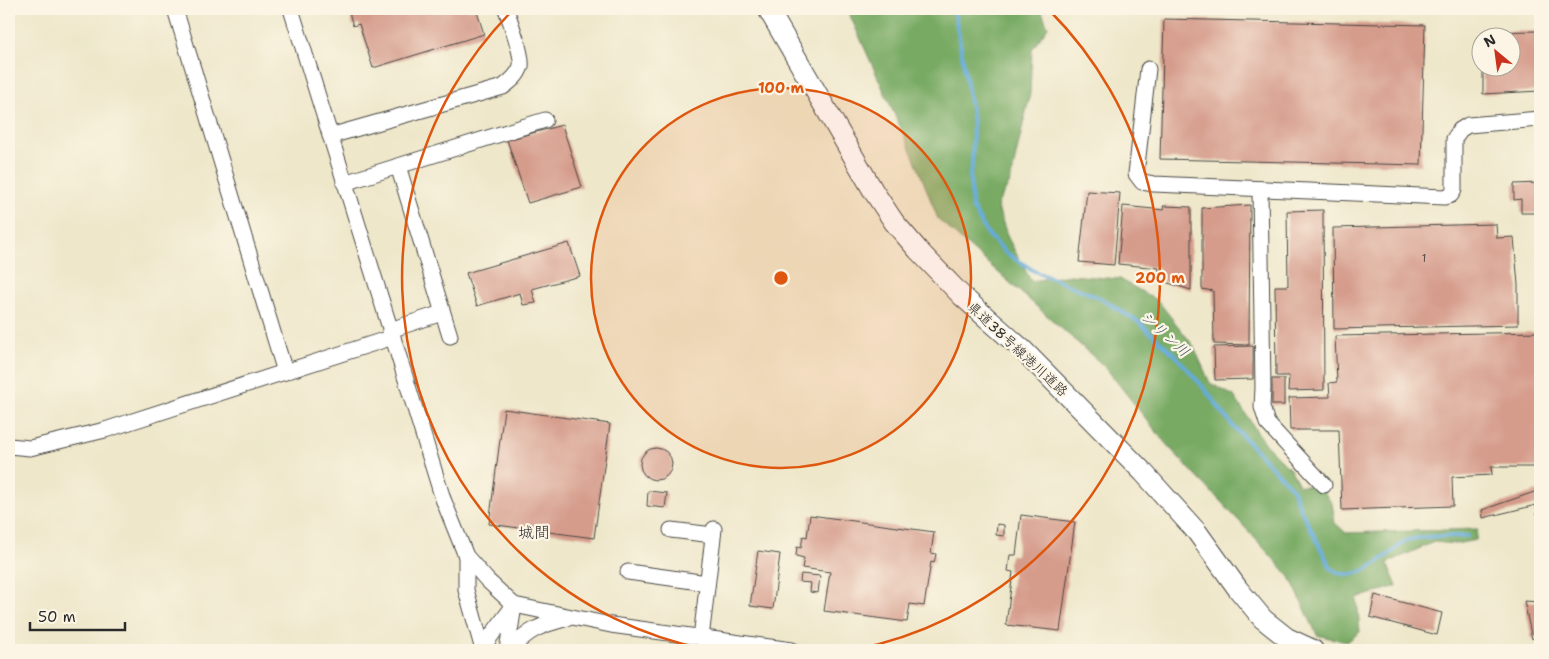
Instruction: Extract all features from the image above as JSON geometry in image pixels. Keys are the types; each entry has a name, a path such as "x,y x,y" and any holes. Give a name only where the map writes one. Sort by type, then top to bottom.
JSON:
{"main road":[{"name":"県道38号線港川道路","path":"768,9 874,192 894,222 962,296 1023,350 1154,484 1197,532 1238,589 1263,619 1287,638 1313,650"}],"lane":[{"path":"176,9 285,372"},
{"path":"291,9 443,499 466,556 487,580 514,605 611,625 792,650"},
{"path":"330,136 503,87 510,82 517,75 521,66 520,56 506,9"},
{"path":"1148,69 1136,174 1142,182 1444,197 1451,195 1454,190 1454,139 1460,130 1468,125 1540,119"},
{"path":"344,183 545,120"},
{"path":"398,166 450,336"},
{"path":"1260,189 1262,407 1267,423 1324,485"},
{"path":"9,446 30,448 105,430 285,372 391,334 442,313"},
{"path":"670,530 714,532 700,638"},
{"path":"466,556 466,590 484,650"},
{"path":"628,572 707,583"},
{"path":"484,650 488,640 514,605"},
{"path":"509,650 514,605"},
{"path":"509,650 526,634 537,627 572,617"}],"green space":[{"path":"847,9 1041,9 1048,27 1032,50 1030,94 1010,182 997,205 1008,238 1031,281 1070,275 1120,279 1158,301 1193,345 1210,383 1234,396 1265,444 1291,470 1299,485 1320,487 1332,503 1335,523 1346,533 1478,529 1476,540 1455,544 1434,542 1387,563 1397,586 1357,598 1360,632 1347,642 1317,635 1290,577 1166,444 1105,367 938,219 915,160"}],"building":[{"path":"348,9 476,9 484,34 373,68 359,24 353,26"},
{"path":"1540,16 1540,91 1483,94 1483,78 1522,78 1522,31 1538,31"},
{"path":"1164,19 1425,25 1421,165 1160,159"},
{"path":"562,125 582,187 528,203 507,140"},
{"path":"1540,183 1540,213 1521,213 1521,199 1514,200 1514,184"},
{"path":"1087,191 1120,193 1114,265 1079,262"},
{"path":"1250,205 1249,345 1214,344 1213,291 1202,289 1202,208"},
{"path":"1123,206 1164,210 1163,206 1191,207 1191,290 1158,280 1159,268 1118,264"},
{"path":"1323,210 1324,390 1288,391 1289,376 1276,376 1275,286 1288,286 1287,211"},
{"path":"1496,224 1497,238 1514,237 1518,285 1518,325 1334,329 1333,228"},
{"path":"569,243 580,276 532,289 536,303 523,305 520,293 477,306 466,273"},
{"path":"1540,332 1540,467 1491,467 1492,475 1452,477 1453,506 1342,510 1339,430 1290,430 1289,398 1330,397 1329,383 1337,382 1335,336"},
{"path":"1253,346 1253,379 1215,380 1214,347"},
{"path":"1272,379 1284,379 1284,405 1272,405"},
{"path":"504,409 610,424 594,538 489,524"},
{"path":"656,448 662,449 667,453 671,458 671,470 667,475 662,479 656,480 650,479 645,475 641,470 640,464 641,458 645,453 650,449"},
{"path":"1540,490 1540,515 1537,515 1536,505 1483,518 1482,510"},
{"path":"648,491 667,493 665,508 647,506"},
{"path":"810,515 934,532 931,553 936,554 934,563 931,562 924,606 910,604 907,622 824,611 830,572 802,568 804,558 796,556 797,547 801,548 803,536 807,537"},
{"path":"1021,515 1075,522 1060,631 1006,625 1013,572 1008,571 1010,555 1016,555"},
{"path":"997,524 1004,525 1004,536 996,535"},
{"path":"758,551 780,554 773,609 750,606"},
{"path":"801,574 820,576 818,593 810,592 811,583 800,582"},
{"path":"1375,595 1442,613 1437,635 1370,617"},
{"path":"1524,601 1540,602 1540,633 1532,639"}],"waterway":[{"name":"シリン川","path":"954,9 972,113 972,167 970,174 972,207 987,233 1006,253 1034,271 1098,297 1140,323 1174,354 1204,388 1233,426 1292,488 1300,508 1331,568 1339,573 1348,574 1365,570 1408,540 1429,537 1467,536"}],"district":[{"name":"城間","path":"534,532"}]}
